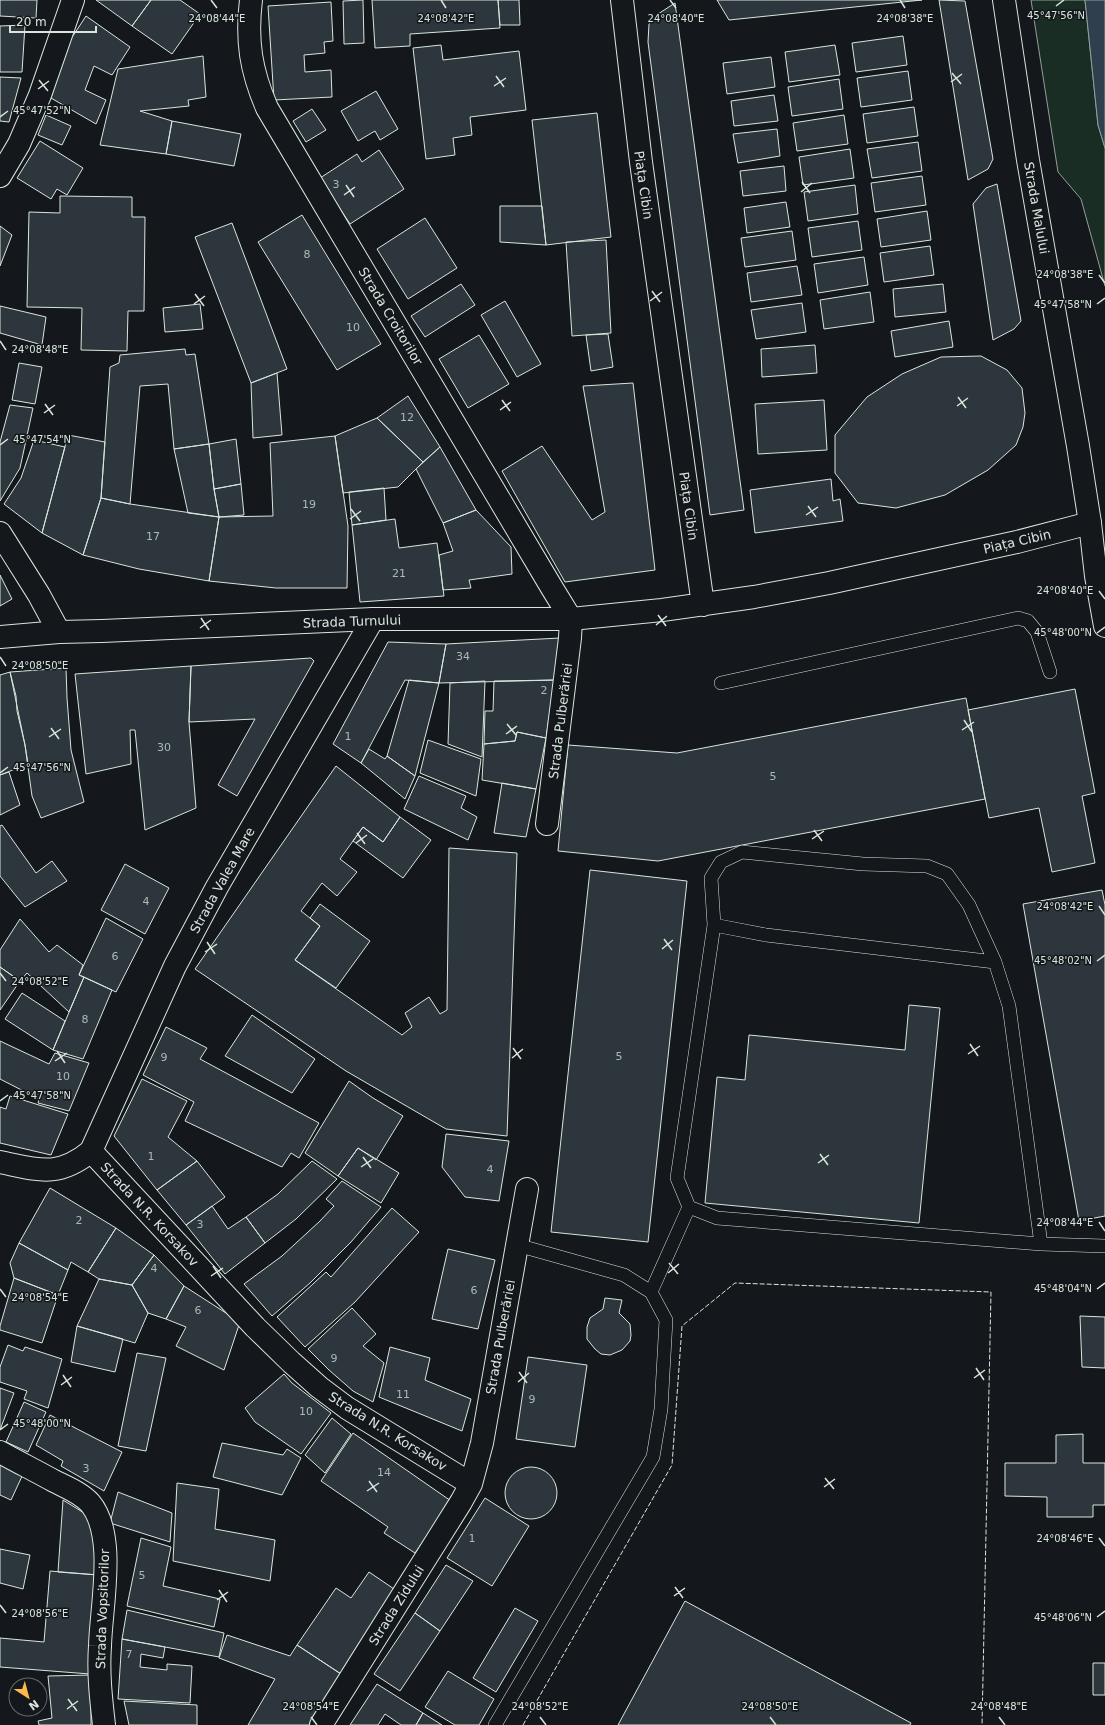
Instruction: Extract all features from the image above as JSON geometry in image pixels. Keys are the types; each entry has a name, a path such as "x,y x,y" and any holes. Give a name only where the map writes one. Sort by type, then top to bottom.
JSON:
{"street":[{"path":"0,176 19,144 40,96 73,0"},
{"name":"Strada Croitorilor","path":"251,0 249,40 252,62 257,84 267,108 571,619"},
{"name":"Piața Cibin","path":"622,0 641,162 704,605 829,583 1017,542 1098,521"},
{"name":"Strada Malului","path":"1004,0 1028,160 1081,464 1098,521 1096,576 1105,626"},
{"path":"0,533 40,595 59,632"},
{"name":"Strada Turnului","path":"0,637 59,632 373,619 571,619 704,605"},
{"name":"Strada Valea Mare","path":"91,1151 175,966 217,887 373,619"},
{"name":"Strada Pulberăriei","path":"547,824 570,638 571,619"},
{"path":"0,1163 41,1170 54,1169 66,1167 77,1162 91,1151"},
{"name":"Strada N.R. Korsakov","path":"91,1151 255,1327 319,1387 347,1408 471,1484"},
{"name":"Strada Pulberăriei","path":"471,1484 482,1442 527,1189"},
{"name":"Strada Vopsitorilor","path":"0,1452 76,1492 90,1503 100,1518 105,1536 106,1555 100,1647 100,1688 104,1725"},
{"name":"Strada Zidului","path":"320,1725 471,1484"}],"lane":[{"path":"721,683 1018,618 1028,620 1037,632 1050,672"},
{"path":"1041,1244 1009,1006 995,962 969,905 947,874 927,866 863,864 742,852 721,862 711,878 714,925 676,1178 689,1206 718,1218 1041,1244 1105,1246"},
{"path":"714,925 766,935 995,962"},
{"path":"651,1292 689,1206"},
{"path":"495,1725 653,1457 661,1409 666,1320 651,1292 624,1275 517,1245"}],"green space":[{"path":"1031,0 1085,0 1098,125 1105,148 1105,286 1081,199 1058,172"}],"water":[{"path":"1085,0 1105,0 1105,148 1098,125"}],"building":[{"path":"0,0 37,0 36,18 0,16"},
{"path":"96,0 151,0 132,26"},
{"path":"151,0 180,0 200,14 172,54 132,26"},
{"path":"363,0 364,43 344,44 343,1"},
{"path":"372,0 498,0 500,28 410,34 410,46 375,48"},
{"path":"498,0 519,0 520,25 500,25"},
{"path":"717,0 922,0 729,20"},
{"path":"939,0 965,1 993,159 988,169 968,180"},
{"path":"331,2 333,41 324,42 325,53 304,55 305,72 331,70 332,97 274,100 268,6"},
{"path":"675,3 744,510 710,515 648,42 649,24 658,14"},
{"path":"86,16 130,47 112,75 94,66 85,90 106,100 96,124 51,98 67,45"},
{"path":"25,25 22,72 0,72 0,26"},
{"path":"903,36 907,65 856,72 852,43"},
{"path":"441,45 443,60 519,51 526,110 470,117 472,135 453,138 455,155 426,159 413,48"},
{"path":"835,45 840,75 789,82 785,52"},
{"path":"203,56 206,97 188,100 189,106 140,111 172,121 166,154 100,145 118,69"},
{"path":"771,57 775,87 727,94 723,63"},
{"path":"908,71 912,100 861,107 857,78"},
{"path":"0,77 21,78 9,122 0,121"},
{"path":"839,79 843,109 792,116 788,87"},
{"path":"376,91 398,129 380,140 375,131 358,141 341,111"},
{"path":"774,95 778,121 734,126 731,101"},
{"path":"914,107 918,136 867,143 863,114"},
{"path":"312,109 326,130 306,142 293,121"},
{"path":"597,113 611,237 546,245 532,120"},
{"path":"46,115 71,126 62,145 38,135"},
{"path":"844,115 848,144 797,151 793,123"},
{"path":"172,121 241,134 234,166 166,154"},
{"path":"777,129 780,156 738,163 733,134"},
{"path":"40,141 83,168 67,195 57,189 51,199 17,178"},
{"path":"918,142 922,171 872,178 867,149"},
{"path":"850,149 854,178 803,185 799,157"},
{"path":"379,150 404,189 350,224 320,178 357,154 362,162"},
{"path":"784,166 786,191 743,196 740,171"},
{"path":"922,176 926,205 875,212 871,183"},
{"path":"997,184 1021,321 1014,329 993,340 973,204 986,188"},
{"path":"855,185 858,214 808,221 804,192"},
{"path":"60,196 132,197 132,217 145,217 144,311 128,311 127,351 81,350 82,308 27,307 29,212 60,213"},
{"path":"786,202 790,227 747,233 744,208"},
{"path":"500,206 542,206 546,245 500,242"},
{"path":"927,211 931,240 881,247 877,219"},
{"path":"302,215 381,344 337,370 258,242"},
{"path":"425,218 457,268 408,299 377,249"},
{"path":"858,221 862,250 812,257 808,228"},
{"path":"232,223 287,369 251,383 195,237"},
{"path":"0,226 12,235 0,266"},
{"path":"792,231 796,260 745,267 741,238"},
{"path":"606,240 611,333 572,336 566,242"},
{"path":"930,246 934,275 884,282 880,253"},
{"path":"864,257 868,285 818,293 814,264"},
{"path":"797,266 802,295 751,302 747,273"},
{"path":"461,284 475,305 425,337 411,316"},
{"path":"943,284 946,312 895,317 893,289"},
{"path":"870,292 874,322 824,329 820,300"},
{"path":"505,301 541,364 517,377 481,315"},
{"path":"802,303 806,332 756,339 751,310"},
{"path":"200,304 203,329 165,332 163,308"},
{"path":"0,306 46,317 42,345 0,333"},
{"path":"949,321 953,347 895,357 891,331"},
{"path":"608,334 613,367 591,371 586,335"},
{"path":"479,335 509,384 468,408 439,359"},
{"path":"815,345 817,373 762,377 761,349"},
{"path":"185,349 186,355 195,354 209,444 174,449 168,384 140,386 130,504 101,498 110,367 119,363 120,355"},
{"path":"981,356 1007,370 1022,388 1025,413 1023,427 1016,445 988,470 945,495 896,508 858,503 835,473 835,435 867,397 902,374 941,357"},
{"path":"19,363 42,367 35,404 12,400"},
{"path":"277,373 282,435 253,438 251,383"},
{"path":"633,383 655,570 565,582 502,471 542,446 592,520 605,512 583,386"},
{"path":"408,396 440,447 423,462 377,418"},
{"path":"824,400 827,450 758,454 755,404"},
{"path":"10,405 33,408 20,468 0,501 0,442"},
{"path":"377,418 423,462 398,487 343,493 335,436"},
{"path":"68,435 105,442 101,498 83,555 42,533"},
{"path":"335,436 348,526 347,588 276,588 209,581 219,517 273,516 270,443"},
{"path":"236,439 241,484 214,489 209,444"},
{"path":"34,440 65,447 42,533 4,504 21,478"},
{"path":"209,444 219,517 188,513 174,449"},
{"path":"440,447 476,510 443,523 416,469"},
{"path":"831,479 833,501 840,499 843,521 755,533 750,490"},
{"path":"241,484 244,515 219,517 214,489"},
{"path":"384,488 386,520 352,525 349,492"},
{"path":"101,498 130,504 219,517 209,581 139,569 83,555"},
{"path":"476,510 511,547 512,574 469,580 471,588 443,590 439,555 453,551 443,523"},
{"path":"395,519 399,548 437,543 444,596 360,602 352,525"},
{"path":"0,575 12,599 0,606"},
{"path":"560,638 556,680 439,683 446,644"},
{"path":"388,642 446,644 439,683 405,680 361,763 333,744"},
{"path":"311,658 314,661 237,796 218,785 255,719 189,722 191,666"},
{"path":"191,666 189,722 196,808 145,830 135,730 130,730 131,764 86,774 75,674"},
{"path":"66,668 71,750 84,802 41,818 32,796 25,745 10,672"},
{"path":"10,672 16,696 17,711 28,764 0,775 0,675"},
{"path":"409,680 439,683 415,776 387,756"},
{"path":"556,680 554,717 549,717 546,738 517,732 515,741 484,744 485,711 493,711 494,681"},
{"path":"485,681 482,757 448,744 450,683"},
{"path":"1075,689 1095,793 1082,796 1095,863 1052,872 1039,808 989,818 968,710"},
{"path":"966,698 985,799 658,861 558,851 568,745 677,753"},
{"path":"517,732 546,738 536,789 482,780 484,744 515,741"},
{"path":"428,740 481,759 476,796 420,773"},
{"path":"369,749 385,759 387,756 415,776 405,799 361,763"},
{"path":"336,766 400,817 383,842 363,827 340,859 357,872 337,896 322,883 301,911 320,926 295,960 402,1035 412,1027 405,1013 429,997 440,1014 447,1010 449,848 517,853 507,1136 446,1129 346,1071 195,969"},
{"path":"9,772 20,805 0,815 0,775"},
{"path":"419,776 466,796 461,808 477,817 468,840 404,809"},
{"path":"502,783 536,789 526,837 494,833"},
{"path":"400,817 431,840 403,878 353,841 363,827 383,842"},
{"path":"2,825 36,873 52,861 67,881 25,907 0,876 0,826"},
{"path":"125,864 169,888 145,934 101,910"},
{"path":"590,870 687,881 648,1242 551,1232"},
{"path":"1102,890 1105,905 1105,1216 1079,1221 1023,904"},
{"path":"320,904 370,941 336,988 295,960 320,926 310,918"},
{"path":"106,918 143,939 116,992 79,975"},
{"path":"20,919 49,952 57,945 83,965 79,975 84,977 69,1012 27,973 20,981 0,967 0,950"},
{"path":"0,967 20,981 0,1010"},
{"path":"84,977 112,990 83,1059 53,1050"},
{"path":"22,993 65,1021 53,1050 5,1019"},
{"path":"909,1005 940,1008 919,1223 705,1203 717,1077 745,1080 749,1035 905,1050"},
{"path":"252,1015 315,1059 292,1093 225,1056"},
{"path":"166,1027 207,1048 200,1059 319,1123 299,1158 291,1153 282,1167 185,1121 194,1102 143,1075"},
{"path":"0,1041 49,1064 55,1053 89,1063 69,1111 38,1103 39,1099 0,1079"},
{"path":"142,1079 187,1101 168,1137 197,1161 157,1190 114,1136"},
{"path":"349,1081 373,1098 403,1116 376,1160 358,1148 338,1176 305,1153"},
{"path":"10,1096 68,1114 51,1155 0,1143 0,1107 6,1109"},
{"path":"446,1134 509,1141 499,1201 465,1197 442,1167"},
{"path":"358,1148 399,1173 381,1203 338,1176"},
{"path":"197,1161 225,1197 186,1225 157,1190"},
{"path":"312,1161 337,1179 296,1219 265,1243 246,1217 278,1194"},
{"path":"342,1181 381,1207 351,1242 310,1283 272,1316 244,1284 282,1256 320,1221 334,1206 326,1199"},
{"path":"50,1188 116,1228 88,1272 71,1262 68,1270 19,1243"},
{"path":"212,1206 228,1229 246,1217 265,1243 225,1274 186,1225"},
{"path":"392,1208 419,1232 355,1302 305,1347 277,1317 326,1272 331,1277"},
{"path":"116,1228 154,1255 132,1285 99,1279 88,1272"},
{"path":"19,1243 68,1270 58,1295 14,1278 10,1263"},
{"path":"448,1249 495,1260 478,1329 432,1319"},
{"path":"154,1255 184,1286 166,1319 148,1313 132,1285"},
{"path":"14,1278 58,1295 42,1343 0,1330"},
{"path":"99,1279 132,1285 148,1313 135,1343 77,1326"},
{"path":"184,1286 240,1322 224,1370 176,1346 186,1327 166,1319"},
{"path":"605,1298 622,1300 619,1313 630,1324 631,1335 630,1341 622,1350 610,1355 601,1354 587,1339 587,1327 590,1318 603,1309"},
{"path":"352,1308 376,1334 363,1346 384,1363 373,1402 353,1391 308,1349"},
{"path":"1080,1316 1105,1317 1105,1368 1082,1367"},
{"path":"77,1326 123,1339 115,1372 71,1362"},
{"path":"8,1345 23,1351 25,1347 62,1359 48,1408 24,1399 27,1391 0,1382 0,1367"},
{"path":"390,1347 430,1358 425,1380 471,1399 462,1431 379,1397"},
{"path":"137,1353 166,1358 146,1451 118,1446"},
{"path":"528,1357 587,1365 575,1447 516,1439"},
{"path":"284,1374 292,1383 331,1413 301,1454 255,1422 245,1408"},
{"path":"0,1388 14,1393 0,1430"},
{"path":"24,1402 46,1412 28,1452 6,1442"},
{"path":"50,1415 122,1452 104,1491 61,1466 63,1461 36,1445"},
{"path":"332,1418 351,1434 325,1473 305,1455"},
{"path":"353,1433 451,1501 415,1553 384,1533 388,1527 321,1481"},
{"path":"1083,1434 1083,1463 1105,1463 1105,1505 1093,1505 1093,1517 1047,1517 1047,1497 1005,1496 1005,1463 1056,1463 1056,1435"},
{"path":"222,1443 283,1455 287,1449 301,1458 282,1495 213,1477"},
{"path":"0,1460 24,1472 11,1500 0,1495"},
{"path":"526,1467 536,1467 546,1471 553,1478 557,1488 557,1498 553,1508 546,1515 536,1519 526,1519 516,1515 509,1508 505,1498 505,1488 509,1478 516,1471"},
{"path":"177,1483 219,1489 215,1529 275,1540 270,1581 173,1561"},
{"path":"118,1492 172,1513 170,1542 110,1523"},
{"path":"485,1498 529,1526 492,1586 447,1558"},
{"path":"63,1500 89,1516 97,1531 98,1575 58,1572"},
{"path":"141,1538 171,1547 163,1586 220,1599 214,1627 127,1606"},
{"path":"0,1549 30,1555 23,1589 0,1583"},
{"path":"446,1565 473,1581 440,1631 415,1613"},
{"path":"50,1571 98,1575 90,1674 0,1667 0,1638 44,1642"},
{"path":"369,1572 397,1591 341,1674 297,1645 336,1588 351,1598"},
{"path":"685,1601 911,1723 910,1725 618,1725"},
{"path":"515,1608 538,1621 496,1692 473,1678"},
{"path":"127,1610 224,1633 219,1657 122,1639"},
{"path":"415,1613 440,1631 400,1691 374,1674"},
{"path":"227,1635 290,1656 297,1645 341,1674 309,1725 248,1725 275,1679 219,1658"},
{"path":"122,1639 165,1647 163,1658 141,1654 140,1667 167,1670 167,1664 192,1666 190,1703 118,1699"},
{"path":"1093,1663 1105,1663 1105,1695 1093,1695"},
{"path":"448,1671 494,1699 479,1725 455,1725 425,1707"},
{"path":"91,1675 91,1725 39,1725 38,1721 52,1718 48,1676"},
{"path":"377,1684 423,1713 416,1725 401,1725 385,1714 378,1725 350,1725"},
{"path":"124,1701 197,1705 197,1725 129,1725"},
{"path":"423,1713 442,1725 416,1725"}],"fence":[{"path":"523,1725 672,1465 682,1326 735,1283 991,1292 982,1725"}]}
